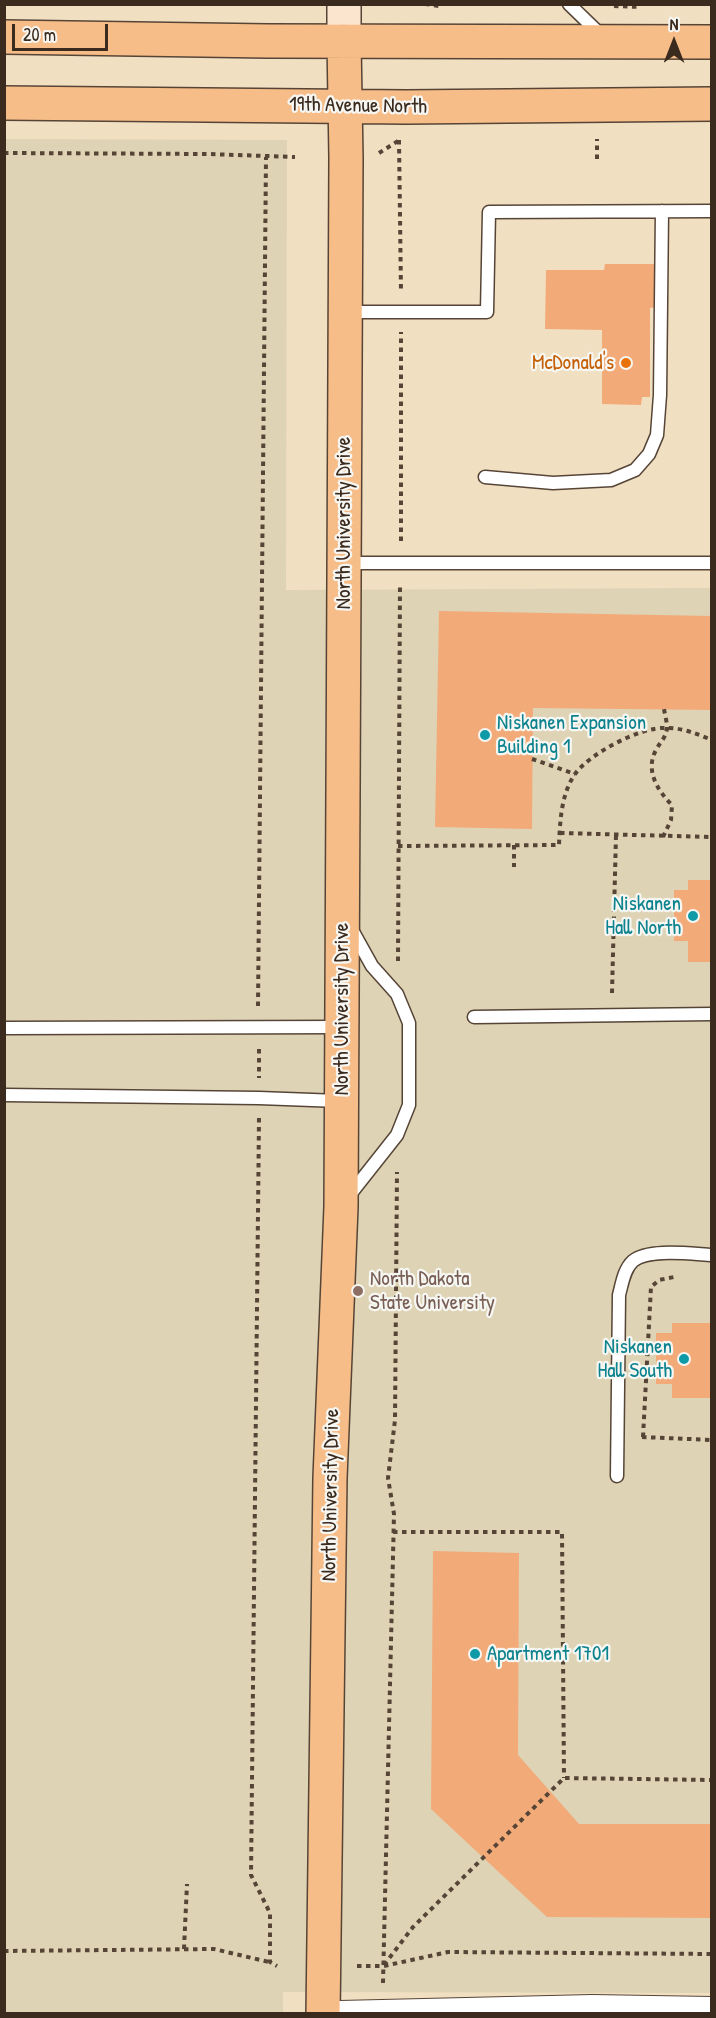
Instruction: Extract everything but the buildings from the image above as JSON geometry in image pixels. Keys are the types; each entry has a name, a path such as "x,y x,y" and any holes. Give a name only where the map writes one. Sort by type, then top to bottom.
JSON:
{"main road":[{"name":"North University Drive","path":"323,2013 330,1478 341,1207 346,158 344,4"},
{"path":"4,37 711,42"},
{"name":"19th Avenue North","path":"4,103 574,107 711,104"}],"street":[{"path":"340,2013 711,2010"}],"lane":[{"path":"569,4 570,8 607,41"},
{"path":"345,312 487,312 489,212 711,211"},
{"path":"485,477 553,483 611,480 635,470 649,454 657,435 660,395 662,212"},
{"path":"344,563 711,563"},
{"path":"341,1207 397,1135 409,1106 410,1023 398,994 372,966 342,913"},
{"path":"474,1017 711,1014"},
{"path":"4,1028 342,1027"},
{"path":"4,1095 342,1101"},
{"path":"617,1476 619,1295 625,1274 633,1260 652,1253 711,1255"}],"path":[{"path":"597,139 597,159"},
{"path":"4,153 208,154 295,157"},
{"path":"266,157 251,1875 270,1913 270,1962"},
{"path":"663,837 671,820 672,805 654,782 650,764 656,749 665,738 667,727 664,709"},
{"path":"398,846 559,845 563,802 575,774 601,751 630,736 650,729 667,727 691,731 711,740"},
{"path":"532,759 575,774"},
{"path":"560,833 711,837"},
{"path":"616,835 612,994 623,994"},
{"path":"514,845 514,867"},
{"path":"643,1437 651,1287 659,1281 673,1277 682,1278"},
{"path":"618,1437 711,1440"},
{"path":"393,1532 562,1532 564,1778"},
{"path":"384,1966 413,1927 564,1778 711,1780"},
{"path":"184,1949 187,1884"},
{"path":"4,1951 214,1949 270,1962 277,1966"},
{"path":"356,1966 384,1966 448,1952 711,1954"}],"shaded area":[{"name":"North Dakota State University","path":"5,139 287,140 286,590 711,588 711,1993 283,1992 283,2013 5,2014"}],"place":[{"name":"McDonald's","path":"626,363"},
{"name":"Niskanen Expansion Building 1","path":"485,735"},
{"name":"Niskanen Hall North","path":"693,916"},
{"name":"North Dakota State University","path":"358,1291"},
{"name":"Niskanen Hall South","path":"684,1359"},
{"name":"Apartment 1701","path":"475,1654"}]}
